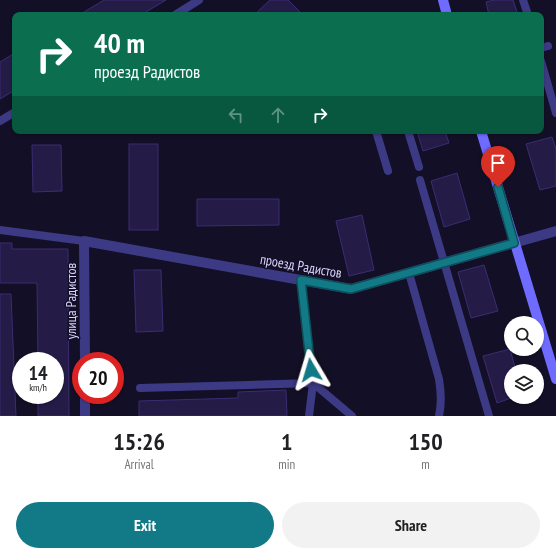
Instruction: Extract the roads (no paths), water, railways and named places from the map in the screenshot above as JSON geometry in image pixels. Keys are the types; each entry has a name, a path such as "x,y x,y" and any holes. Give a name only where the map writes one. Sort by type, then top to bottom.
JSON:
{"street":[{"path":"443,0 446,12"},
{"path":"482,134 556,379"},
{"name":"проезд Радистов","path":"84,241 351,289 556,231"},
{"name":"улица Радистов","path":"84,241 85,352"},
{"path":"85,404 85,416"}],"lane":[{"path":"180,12 199,0"},
{"path":"523,0 527,12"},
{"path":"544,71 556,113"},
{"path":"0,121 12,114"},
{"path":"377,134 388,171"},
{"path":"409,134 419,166"},
{"path":"420,180 489,416"},
{"path":"0,230 84,241"},
{"path":"409,273 439,379 441,408 439,416"},
{"path":"301,280 313,383 309,416"},
{"path":"140,388 313,383 352,416"}]}
